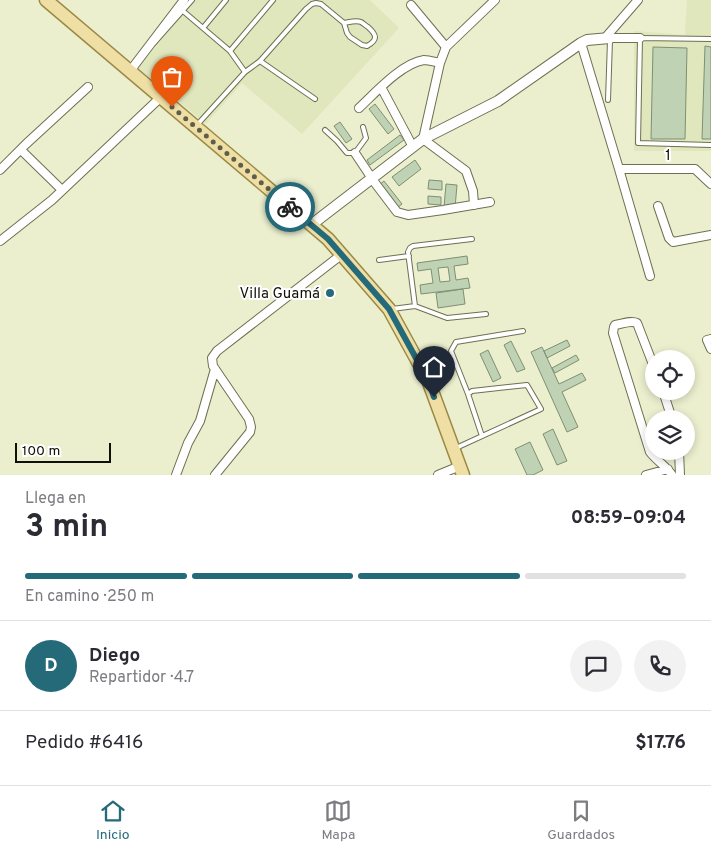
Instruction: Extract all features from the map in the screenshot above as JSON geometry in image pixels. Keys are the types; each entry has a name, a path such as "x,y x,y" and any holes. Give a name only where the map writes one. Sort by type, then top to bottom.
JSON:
{"main road":[{"path":"46,0 328,239 389,309 428,380 462,471"}],"street":[{"path":"130,71 184,0"},
{"path":"423,139 440,63 446,47 495,0"},
{"path":"607,38 638,0"},
{"path":"411,5 446,47"},
{"path":"311,225 423,139 498,101 581,43 587,40 607,38 640,38"},
{"path":"581,43 650,276"},
{"path":"359,108 402,69 417,62 430,61 440,63"},
{"path":"0,170 88,86"},
{"path":"381,87 413,147"},
{"path":"0,241 52,200 160,97"},
{"path":"423,139 466,171 473,191 474,205"},
{"path":"21,150 62,190"},
{"path":"356,153 372,179 397,212 408,215 490,202"},
{"name":"1","path":"619,169 695,169 711,184"},
{"path":"658,206 669,238 673,242 711,235"},
{"path":"215,475 252,427 249,418 213,366 212,358 217,351 342,255"},
{"path":"647,350 637,323 630,322 615,325 613,333 650,452 670,472"},
{"path":"709,340 711,349"},
{"path":"176,475 188,442 200,421 215,369"},
{"path":"679,460 680,475"},
{"path":"438,475 462,471"},
{"path":"646,475 670,472"}],"lane":[{"path":"147,48 159,40 192,0"},
{"path":"203,28 226,0"},
{"path":"230,51 273,0"},
{"path":"196,127 245,72 260,61 312,4 321,4 344,23 347,33 362,45 367,46 374,41 374,32 363,23 354,21 344,23"},
{"path":"183,11 230,51 245,72"},
{"path":"607,38 608,100"},
{"path":"711,39 640,38 638,143 711,145"},
{"path":"260,61 315,99"},
{"path":"325,130 347,153 356,153 366,138 363,127"},
{"path":"415,306 409,249 411,247 472,239"},
{"path":"379,260 409,256"},
{"path":"389,309 415,306 447,318 486,314"},
{"path":"482,436 451,351 456,342 523,331"},
{"path":"454,449 541,409 527,385 472,391 468,394"}],"shaded area":[{"path":"195,0 370,0 399,28 302,134 242,83 206,124 138,68"},
{"path":"687,0 711,0 711,151 634,151 634,31 685,35"}],"building":[{"path":"705,46 711,47 711,139 702,139"},
{"path":"653,47 687,48 685,139 651,139"},
{"path":"375,104 394,129 388,134 369,109"},
{"path":"340,122 352,139 346,143 334,126"},
{"path":"400,135 404,140 370,165 367,160"},
{"path":"415,160 421,169 399,186 392,177"},
{"path":"429,180 442,181 442,190 428,189"},
{"path":"384,181 402,204 397,208 379,185"},
{"path":"446,184 457,185 455,208 444,207"},
{"path":"428,196 441,197 441,205 428,204"},
{"path":"467,256 468,264 454,266 456,280 468,278 470,288 421,294 420,285 433,283 431,269 418,271 417,263","holes":["448,267 450,281 440,282 438,268"]},
{"path":"463,289 465,304 438,308 436,293"},
{"path":"567,340 570,346 547,358 544,351"},
{"path":"511,341 525,369 517,372 504,345"},
{"path":"542,347 559,384 582,373 586,380 562,392 578,427 567,432 531,352"},
{"path":"488,350 501,378 493,382 480,354"},
{"path":"576,355 579,360 555,373 552,368"},
{"path":"553,429 567,461 557,465 543,434"},
{"path":"530,442 543,470 533,475 527,475 515,449"}],"way so far":[{"path":"172,107 290,207"}],"place":[{"name":"Villa Guamá","path":"330,293"}],"route":[{"path":"290,207 328,239 389,309 428,380 434,397"}]}
